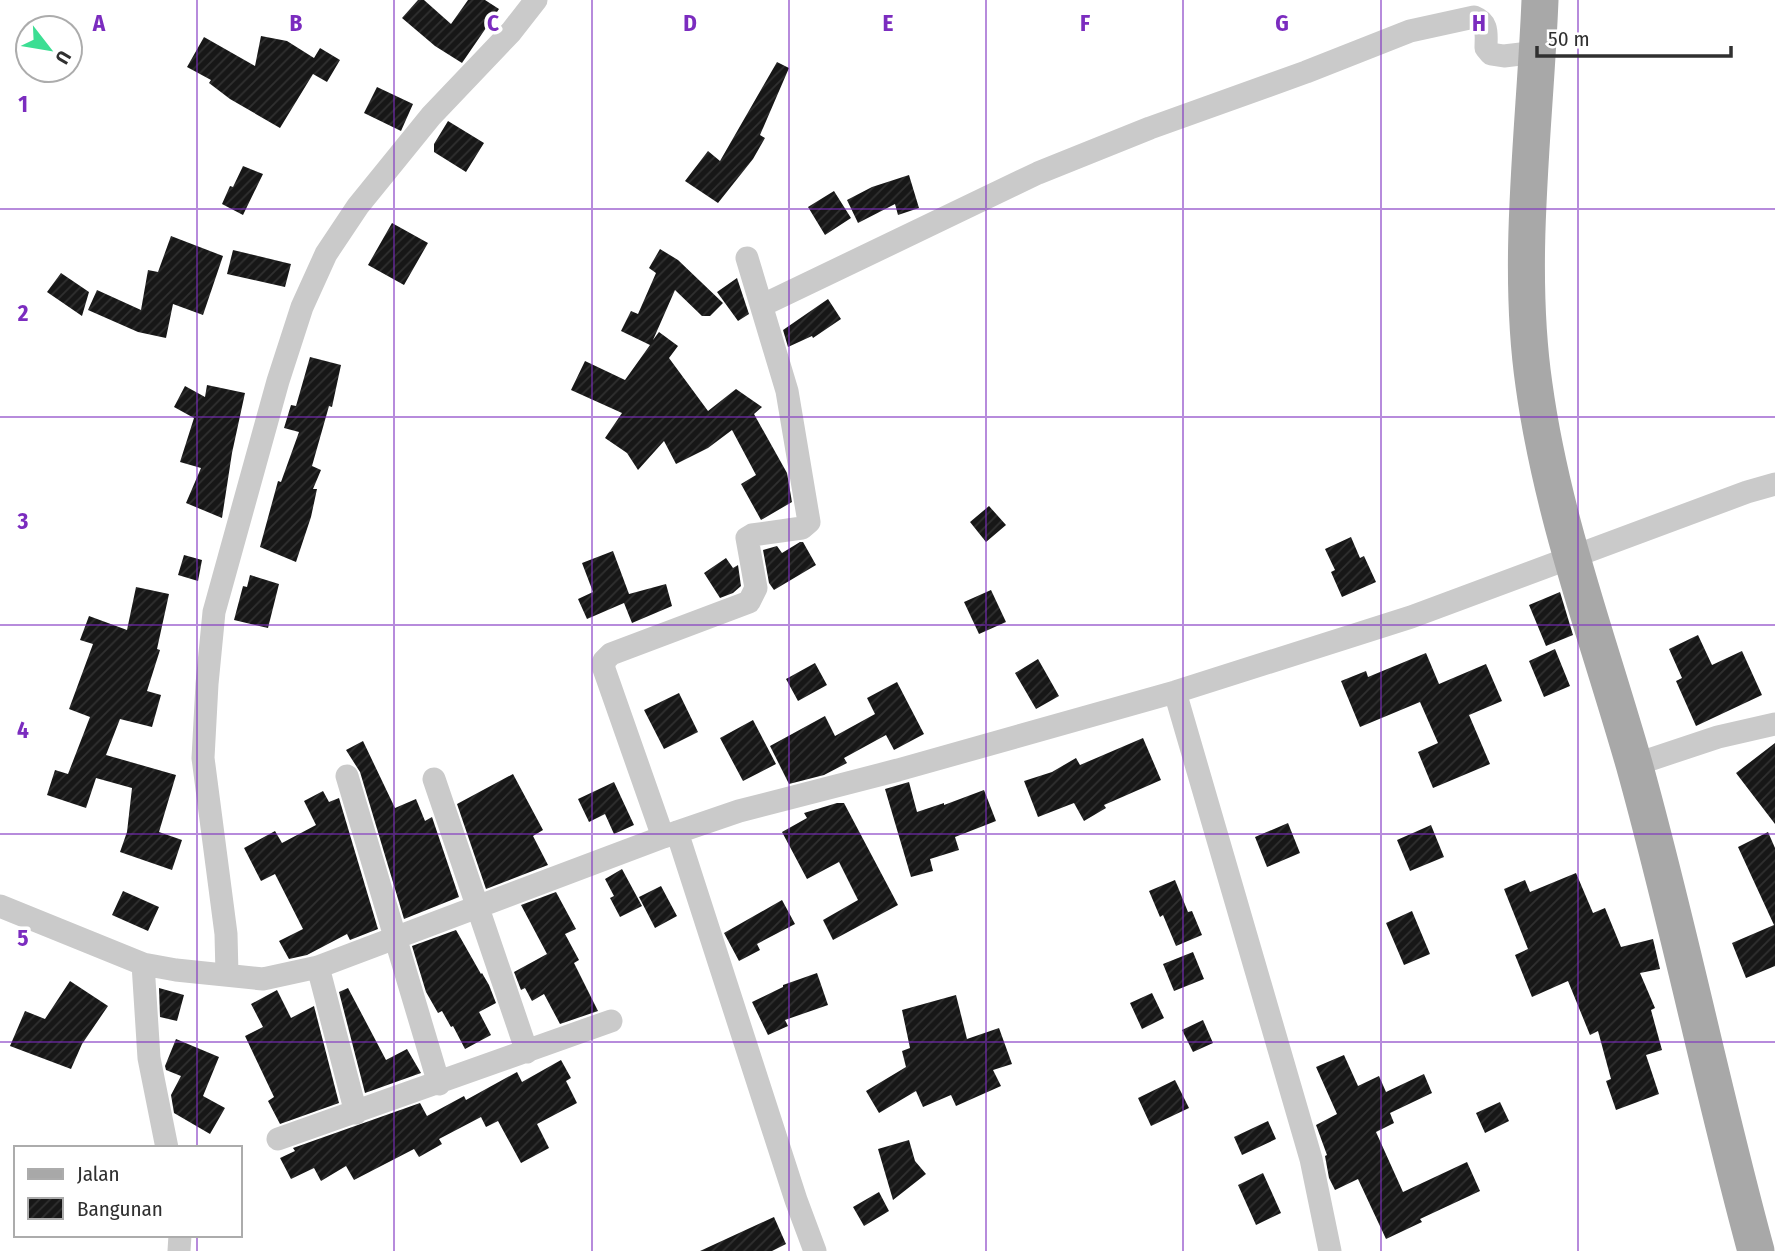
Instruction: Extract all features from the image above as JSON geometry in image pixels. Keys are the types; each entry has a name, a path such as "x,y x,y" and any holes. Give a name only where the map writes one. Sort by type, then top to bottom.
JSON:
{"main road":[{"path":"1540,0 1528,240 1528,315 1534,385 1570,559 1634,765 1762,1247"}],"street":[{"path":"227,974 226,934 203,758 214,612 294,332 326,254 358,206 431,116 510,32 536,0"},
{"path":"763,305 1038,173 1410,31 1474,17 1486,27 1486,48 1491,54 1538,52"},
{"path":"747,258 787,391 809,522 802,527 747,538 756,589 749,602 611,654 603,665 670,834 815,1251"},
{"path":"0,906 143,964 263,979 318,967 670,834 739,811 898,770 1175,692 1411,617 1775,484"},
{"path":"1175,692 1311,1159 1330,1251"},
{"path":"1634,765 1718,737 1775,724"},
{"path":"347,776 439,1084"},
{"path":"434,779 480,907 527,1052"},
{"path":"143,964 149,1058 167,1146"},
{"path":"318,967 356,1113"},
{"path":"278,1139 611,1021"}],"building":[{"path":"418,0 424,0 451,24 468,0 485,0 499,9 462,63 435,46 402,18"},
{"path":"261,36 287,41 314,58 320,48 340,60 327,82 313,74 280,128 230,99 209,83 211,80 187,67 204,37 255,66"},
{"path":"777,62 789,68 760,135 765,138 753,159 718,203 685,181 708,151 720,161"},
{"path":"377,87 413,104 401,131 364,113"},
{"path":"448,121 484,143 466,172 434,152 434,144"},
{"path":"243,166 263,174 243,215 222,204"},
{"path":"909,175 919,208 898,215 895,204 858,223 847,200 872,187"},
{"path":"834,191 851,218 825,235 808,207"},
{"path":"392,223 428,243 404,285 368,265"},
{"path":"171,236 223,256 203,315 173,304 166,338 138,332 88,310 97,290 141,310 148,270 158,272"},
{"path":"660,249 678,260 723,303 710,316 702,316 675,290 653,340 659,332 678,346 669,358 708,411 736,389 762,407 754,414 787,473 792,502 761,520 741,484 756,475 732,430 708,448 676,464 664,441 638,470 627,453 605,438 622,413 571,390 585,361 625,380 650,345 621,331 631,311 638,314 656,273 649,268"},
{"path":"233,250 291,264 285,287 227,274"},
{"path":"61,273 89,292 82,316 47,292"},
{"path":"737,278 749,314 738,321 717,292"},
{"path":"828,299 841,319 813,338 812,336 788,347 783,330"},
{"path":"310,357 341,365 332,407 329,406 312,466 321,470 313,489 317,489 311,517 296,562 260,547 278,481 281,482 299,432 284,428 291,405 296,406"},
{"path":"207,385 245,393 222,518 186,503 201,468 180,462 194,418 174,407 185,386 205,397"},
{"path":"989,506 1006,525 986,542 970,522"},
{"path":"1351,537 1360,558 1364,556 1376,582 1342,597 1331,572 1335,570 1325,549"},
{"path":"803,542 816,565 774,590 769,583 763,550 777,546 782,553"},
{"path":"613,551 629,594 666,584 672,606 632,623 624,603 587,619 578,599 593,592 582,563"},
{"path":"184,555 202,560 198,581 178,575"},
{"path":"726,558 733,568 738,565 741,586 733,593 720,598 704,573"},
{"path":"250,575 279,584 268,628 234,620 243,586 247,587"},
{"path":"136,587 169,594 157,649 160,650 147,691 161,695 152,727 120,719 106,755 176,775 159,832 182,840 172,870 120,852 127,832 132,788 96,778 86,808 47,795 55,770 68,774 90,717 69,709 93,644 80,640 89,616 127,630"},
{"path":"991,590 1006,622 979,634 964,602"},
{"path":"1560,592 1573,635 1546,646 1529,605"},
{"path":"1698,635 1712,665 1742,651 1762,695 1696,726 1676,681 1682,678 1669,649"},
{"path":"1555,649 1570,686 1544,697 1529,661"},
{"path":"1426,653 1439,684 1486,664 1502,701 1469,715 1490,764 1433,788 1418,752 1438,743 1420,702 1360,727 1341,681 1366,671 1368,677"},
{"path":"1038,659 1059,696 1036,709 1015,673"},
{"path":"815,663 827,685 798,701 786,679"},
{"path":"897,682 924,734 894,750 886,735 844,758 847,763 824,775 789,784 770,746 825,716 835,736 875,714 867,698"},
{"path":"679,693 698,732 664,749 644,710"},
{"path":"753,720 776,764 743,781 720,738"},
{"path":"1143,738 1161,780 1104,805 1106,808 1084,821 1074,803 1038,817 1024,781 1052,772 1076,758 1080,765"},
{"path":"363,741 395,808 416,799 425,821 432,817 459,897 404,919 360,772 346,750"},
{"path":"1775,743 1775,824 1736,773"},
{"path":"513,774 543,830 533,836 548,865 486,889 457,804"},
{"path":"614,782 634,825 614,834 605,814 589,822 578,799"},
{"path":"909,782 917,812 984,790 996,821 955,837 959,850 930,859 933,871 911,877 885,789"},
{"path":"323,791 329,802 339,798 378,929 350,940 347,934 307,955 289,959 279,941 303,929 275,874 261,881 244,848 275,831 282,843 316,825 304,801"},
{"path":"844,803 898,905 833,940 823,920 858,900 839,862 807,879 782,832 807,818 804,813"},
{"path":"1288,823 1300,853 1267,867 1255,837"},
{"path":"1431,825 1444,857 1410,871 1397,840"},
{"path":"1768,832 1775,848 1775,966 1746,978 1732,943 1774,925 1738,847"},
{"path":"622,869 642,906 620,917 610,898 614,896 605,879"},
{"path":"1576,873 1593,913 1605,908 1621,947 1653,939 1660,969 1640,973 1655,1008 1651,1010 1662,1050 1646,1055 1659,1094 1616,1110 1606,1081 1611,1079 1598,1031 1590,1035 1568,981 1532,997 1515,955 1528,949 1504,889 1525,880 1530,892"},
{"path":"1175,880 1188,912 1192,911 1202,935 1176,946 1149,891"},
{"path":"661,886 677,916 655,928 639,897"},
{"path":"123,891 159,907 148,931 112,915"},
{"path":"556,892 576,929 565,934 579,960 574,963 598,1011 560,1024 544,994 532,1001 525,988 521,990 514,972 547,954 521,905"},
{"path":"782,900 795,924 757,944 760,950 739,961 724,933"},
{"path":"1412,911 1430,954 1404,965 1386,923"},
{"path":"456,930 489,985 496,1003 479,1012 491,1035 465,1049 453,1026 451,1027 442,1011 438,1013 426,992 412,946"},
{"path":"1193,952 1204,979 1174,991 1163,964"},
{"path":"817,973 828,1005 785,1020 788,1026 768,1035 752,1002 783,985"},
{"path":"70,981 108,1006 82,1044 71,1069 10,1046 25,1011 45,1019"},
{"path":"159,988 184,995 177,1021 160,1017"},
{"path":"348,988 386,1060 407,1049 421,1073 365,1093 339,992"},
{"path":"277,990 291,1018 314,1006 339,1103 280,1124 268,1101 274,1097 245,1036 263,1027 251,1004"},
{"path":"1152,993 1164,1018 1142,1029 1130,1003"},
{"path":"956,995 967,1039 999,1028 1012,1064 993,1070 1001,1086 956,1106 951,1095 923,1107 916,1091 879,1113 866,1091 906,1067 902,1051 910,1048 902,1010"},
{"path":"1203,1020 1213,1043 1193,1052 1182,1030"},
{"path":"176,1039 219,1057 203,1096 225,1108 210,1134 174,1113 171,1095 181,1076 166,1070 165,1066"},
{"path":"1344,1055 1358,1086 1379,1076 1386,1092 1424,1074 1432,1093 1390,1113 1394,1123 1376,1132 1403,1192 1467,1162 1480,1191 1420,1219 1422,1222 1386,1239 1358,1179 1335,1190 1329,1178 1327,1155 1316,1125 1337,1114 1316,1067"},
{"path":"561,1060 571,1078 566,1081 577,1103 537,1124 549,1148 521,1163 498,1121 486,1127 481,1117 439,1139 442,1144 419,1157 414,1149 354,1180 346,1166 321,1181 314,1168 291,1179 280,1158 295,1151 293,1148 420,1103 427,1116 464,1096 466,1100 517,1072 522,1082"},
{"path":"1175,1080 1189,1108 1151,1126 1138,1098"},
{"path":"1500,1102 1509,1121 1485,1133 1476,1113"},
{"path":"1268,1121 1276,1139 1242,1155 1234,1137"},
{"path":"909,1140 915,1161 926,1174 893,1200 878,1149"},
{"path":"1263,1173 1281,1213 1256,1225 1238,1185"},
{"path":"879,1192 889,1211 864,1226 853,1207"},
{"path":"774,1217 786,1244 772,1251 700,1251"}]}
